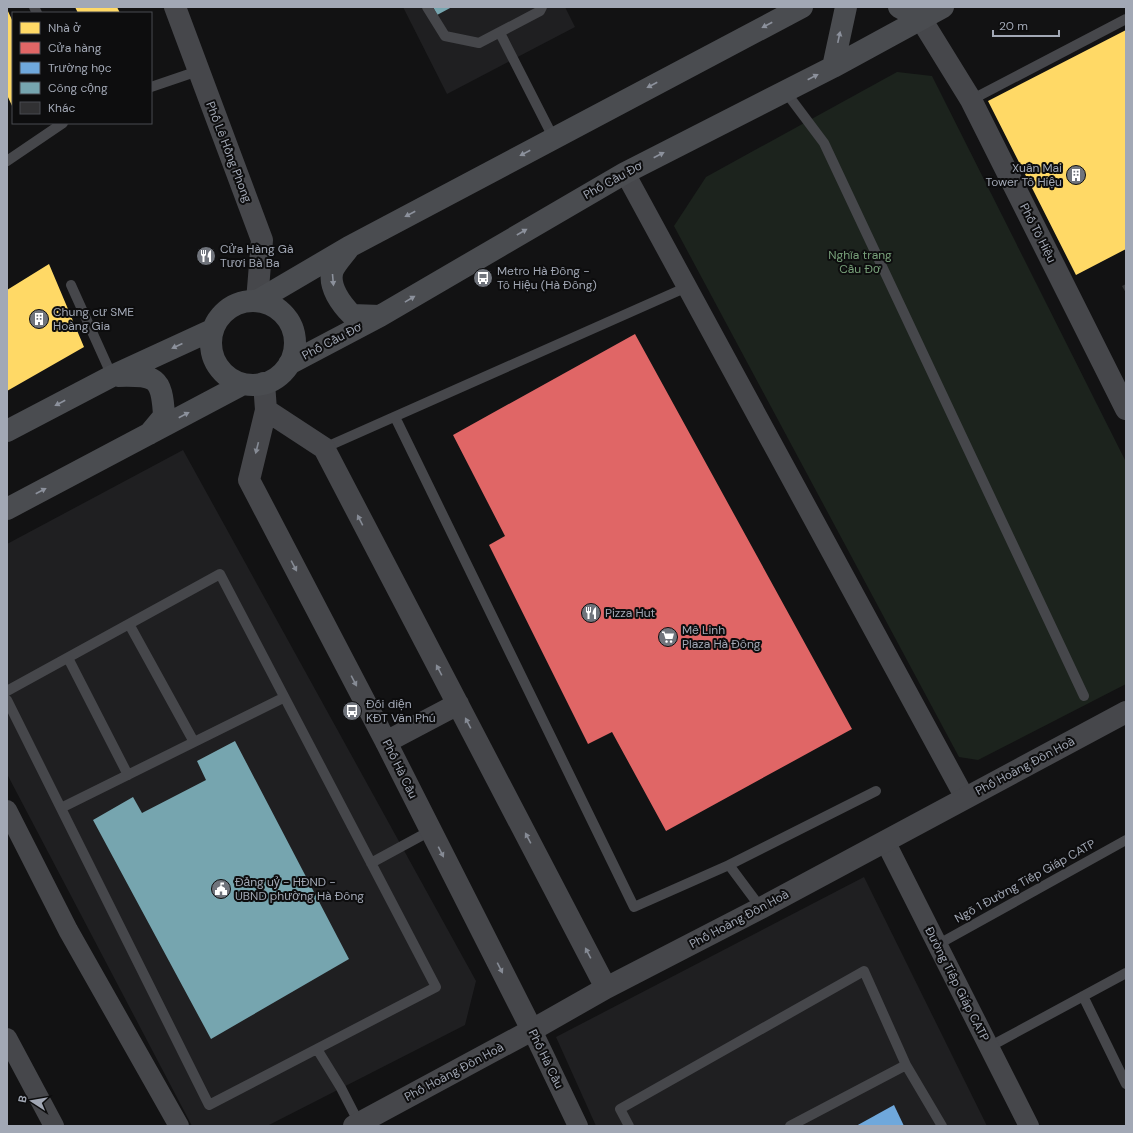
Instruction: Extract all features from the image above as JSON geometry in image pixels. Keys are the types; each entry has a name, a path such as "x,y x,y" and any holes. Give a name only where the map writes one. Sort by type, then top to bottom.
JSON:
{"main road":[{"path":"257,301 349,247 553,137 802,7"},
{"path":"833,67 846,7"},
{"name":"Phố Tô Hiệu","path":"899,7 921,13"},
{"name":"Phố Cầu Đơ","path":"289,364 380,316 625,173 833,67 921,13 943,7"},
{"path":"349,247 333,271 332,284 342,304 352,315 380,316"},
{"path":"7,509 149,434 253,384 281,374 289,364 294,351 295,338 290,324 282,312 270,304 257,301 242,302 229,308 219,317 212,330 210,344 213,358 220,370 230,379 253,384"},
{"path":"7,431 112,376 212,330"},
{"path":"112,376 144,375 157,382 163,396 164,416 149,434"}],"street":[{"name":"Phố Lê Hồng Phong","path":"175,7 262,240 257,301"},
{"name":"Phố Tô Hiệu","path":"921,13 971,100 1126,409"},
{"path":"625,173 965,798"},
{"name":"Phố Hà Cầu","path":"253,384 266,410 249,480 386,742 532,1030 578,1126"},
{"path":"266,410 324,448 606,988"},
{"path":"386,742 458,704"},
{"name":"Phố Hoàng Đôn Hoà","path":"356,1124 532,1030 606,988 761,908 1126,712"},
{"path":"7,810 68,930 179,1126"},
{"name":"Đường Tiếp Giáp CATP","path":"885,841 1029,1126"},
{"path":"7,1038 54,1126"}],"lane":[{"path":"427,7 445,36 479,43 540,11 542,7"},
{"path":"971,100 1126,19"},
{"path":"500,33 553,137"},
{"path":"152,87 198,71"},
{"path":"785,92 824,143 1084,696"},
{"path":"7,160 61,124"},
{"path":"71,285 112,376"},
{"path":"324,448 687,287"},
{"path":"395,417 634,907 729,865 876,791"},
{"path":"7,690 220,574 283,698 436,987 208,1105 7,700"},
{"path":"129,624 194,742"},
{"path":"68,658 128,775"},
{"path":"61,808 283,698"},
{"path":"371,863 430,831"},
{"name":"Ngõ 1 Đường Tiếp Giáp CATP","path":"937,945 1126,840"},
{"path":"729,865 761,908"},
{"path":"629,1126 620,1109 864,971 906,1065 942,1126"},
{"path":"989,1047 1126,973"},
{"path":"1083,996 1126,1084"},
{"path":"316,1050 341,1088 356,1124"},
{"path":"790,1126 906,1065"}],"shaded area":[{"path":"403,7 565,7 575,27 447,94"},
{"path":"183,450 476,981 465,1025 267,1126 192,1126 7,774 7,544"},
{"path":"864,877 987,1126 596,1126 556,1037"}],"green space":[{"name":"Nghĩa trang Cầu Đơ","path":"897,72 932,76 1126,462 1126,684 978,760 959,757 674,226 706,177"}],"building: Nhà ở":[{"path":"75,7 117,7 120,12 78,12"},
{"path":"7,9 12,20 12,106 7,95"},
{"name":"Xuân Mai Tower Tô Hiệu","path":"1126,30 1126,249 1076,275 988,101"},
{"name":"Chung cư SME Hoàng Gia","path":"49,264 84,347 7,391 7,290"}],"building: Cửa hàng":[{"name":"Mê Linh Plaza Hà Đông","path":"635,334 852,729 666,831 612,732 588,744 489,545 505,536 453,435"}],"building: Trường học":[{"path":"894,1105 904,1126 856,1126"}],"building: Công cộng":[{"path":"433,7 452,7 437,15"},
{"name":"Đảng uỷ - HĐND - UBND phường Hà Đông","path":"235,741 349,959 211,1039 93,820 133,797 142,813 206,780 197,761"}],"building: Khác":[{"path":"1126,284 1126,293 1122,286"}],"place":[{"name":"Xuân Mai Tower Tô Hiệu","path":"1076,175"},
{"name":"Cửa Hàng Gà Tươi Bà Ba","path":"206,256"},
{"name":"Metro Hà Đông - Tô Hiệu (Hà Đông)","path":"483,278"},
{"name":"Chung cư SME Hoàng Gia","path":"39,319"},
{"name":"Pizza Hut","path":"591,613"},
{"name":"Mê Linh Plaza Hà Đông","path":"668,637"},
{"name":"Đối diện KĐT Văn Phú","path":"352,711"},
{"name":"Đảng uỷ - HĐND - UBND phường Hà Đông","path":"221,889"}]}
